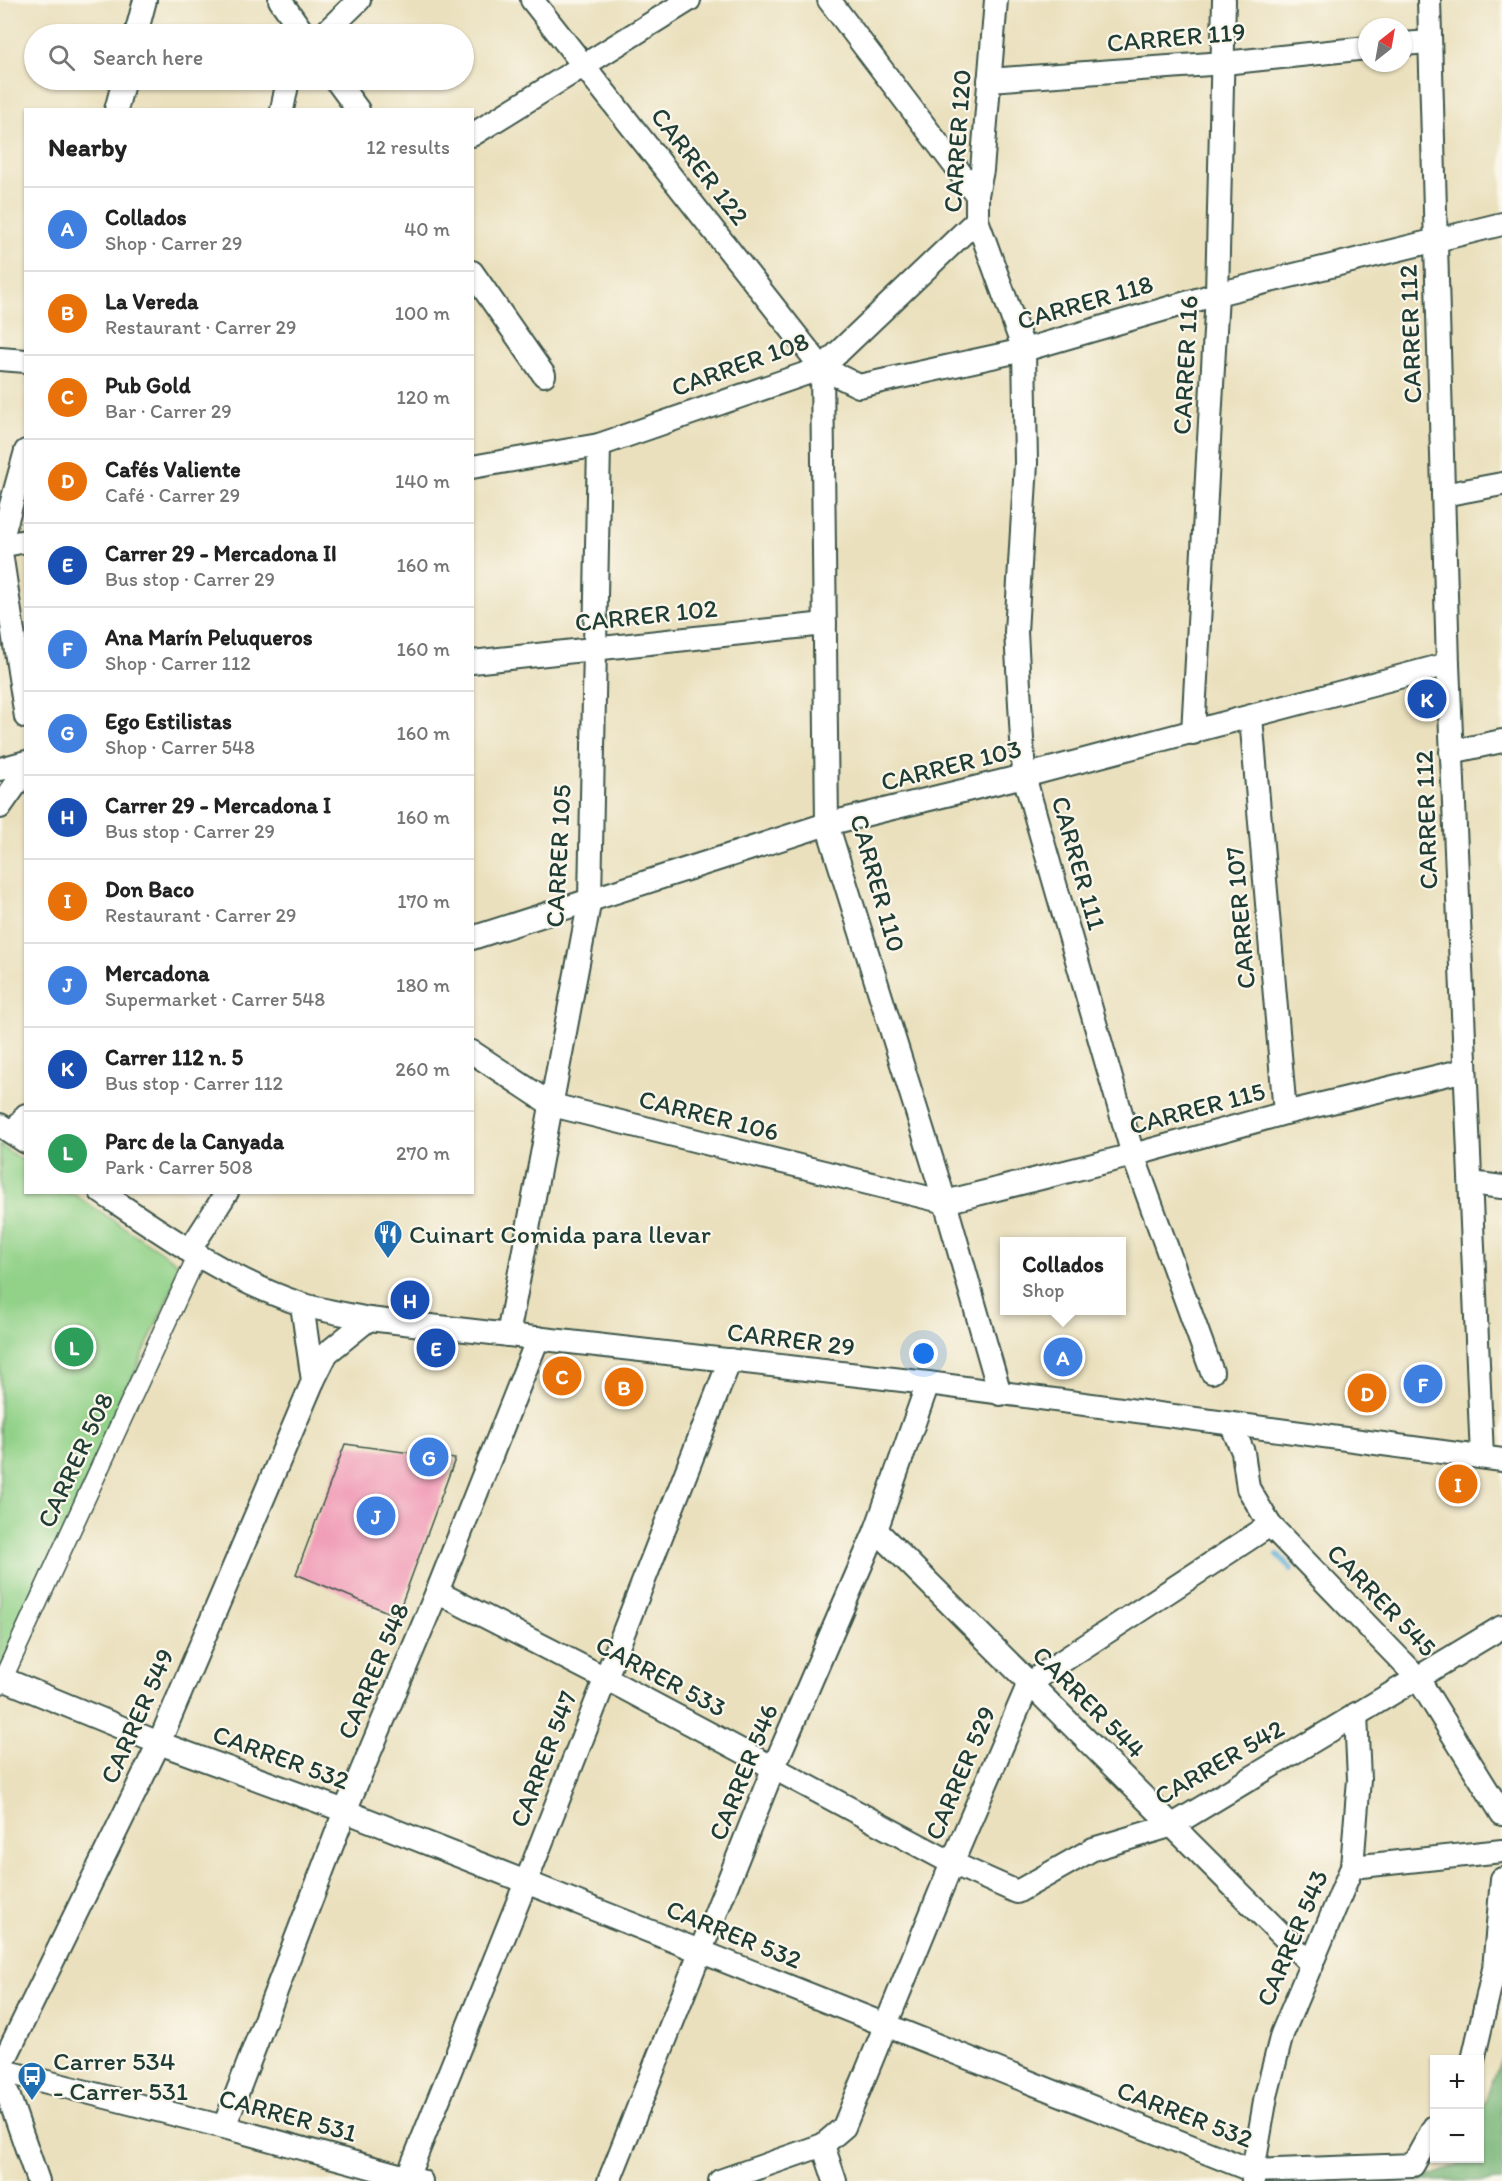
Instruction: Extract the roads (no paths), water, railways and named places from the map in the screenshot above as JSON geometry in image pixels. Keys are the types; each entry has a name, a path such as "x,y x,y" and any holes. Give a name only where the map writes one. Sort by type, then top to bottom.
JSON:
{"street":[{"path":"139,24 145,0"},
{"path":"280,0 297,24"},
{"path":"334,24 358,0"},
{"name":"CARRER 122","path":"532,0 822,368"},
{"path":"474,134 689,0"},
{"path":"829,0 977,195"},
{"name":"CARRER 120","path":"996,0 982,170 977,195 977,220 1024,350"},
{"name":"CARRER 116","path":"1193,733 1217,294 1224,0"},
{"name":"CARRER 112","path":"1429,0 1451,752 1471,1183 1492,1459"},
{"path":"1412,43 1430,42"},
{"name":"CARRER 119","path":"989,80 1224,63 1358,49"},
{"path":"117,108 121,90"},
{"path":"282,108 286,90"},
{"path":"343,90 357,108"},
{"name":"CARRER 108","path":"474,468 599,445 822,368 977,220"},
{"name":"CARRER 118","path":"822,368 859,386 1024,350 1217,294 1502,224"},
{"path":"474,275 544,375"},
{"name":"CARRER 111","path":"1024,350 1026,463 1016,632 1024,776 1133,1155 1212,1372"},
{"path":"0,359 24,361"},
{"name":"CARRER 110","path":"822,368 827,824 945,1202 1000,1394"},
{"name":"CARRER 105","path":"508,1335 590,899 599,445"},
{"path":"24,458 0,546 24,704"},
{"path":"1443,495 1502,484"},
{"path":"0,546 24,542"},
{"name":"CARRER 102","path":"474,662 825,624"},
{"name":"CARRER 103","path":"474,937 827,824 1193,733 1448,664"},
{"name":"CARRER 107","path":"1251,717 1285,1113"},
{"path":"1451,752 1502,741"},
{"path":"0,769 24,763"},
{"path":"0,807 24,773"},
{"name":"CARRER 106","path":"474,1053 552,1105 945,1202"},
{"name":"CARRER 115","path":"945,1202 1133,1155 1285,1113 1465,1070"},
{"path":"13,1133 24,1118"},
{"path":"1471,1183 1502,1187"},
{"name":"CARRER 29","path":"104,1194 193,1253 238,1278 302,1305 369,1319 928,1383 1492,1459"},
{"path":"193,1253 226,1194"},
{"name":"CARRER 508","path":"1,1682 193,1253"},
{"path":"302,1305 313,1381"},
{"name":"CARRER 549","path":"0,2070 159,1743 313,1381 327,1353 369,1319"},
{"name":"CARRER 548","path":"224,2127 345,1811 437,1592 538,1338"},
{"name":"CARRER 547","path":"414,2179 526,1882 730,1360"},
{"name":"CARRER 546","path":"609,2181 773,1769 876,1530 928,1383"},
{"name":"CARRER 545","path":"1231,1424 1243,1452 1248,1488 1270,1525 1418,1677 1502,1814"},
{"path":"1029,1683 1270,1525"},
{"name":"CARRER 544","path":"876,1530 1312,1965"},
{"name":"CARRER 533","path":"437,1592 605,1678 952,1863"},
{"name":"CARRER 542","path":"952,1863 1017,1892 1093,1849 1173,1825 1502,1627"},
{"name":"CARRER 532","path":"1,1682 345,1811 702,1951 1253,2176 1413,2165 1430,2134"},
{"name":"CARRER 529","path":"823,2145 844,2127 952,1863 1029,1683"},
{"name":"CARRER 543","path":"1253,2176 1266,2096 1282,2034 1352,1867 1359,1779 1356,1714"},
{"path":"1352,1867 1502,1851"},
{"path":"1474,2055 1494,1969 1502,1879"},
{"path":"0,2070 38,2181"},
{"name":"CARRER 531","path":"0,2070 224,2127 414,2179"},
{"path":"720,2181 823,2145 835,2181"},
{"path":"1230,2181 1253,2176"}],"waterway":[{"path":"1278,1555 1291,1569"}],"place":[{"name":"Carrer 112 n. 5","path":"1427,699"},
{"name":"Cuinart Comida para llevar","path":"388,1260"},
{"name":"Carrer 29 - Mercadona I","path":"410,1300"},
{"name":"Parc de la Canyada","path":"74,1347"},
{"name":"Carrer 29 - Mercadona II","path":"436,1348"},
{"name":"Collados","path":"1063,1357"},
{"name":"Pub Gold","path":"562,1376"},
{"name":"Ana Marín Peluqueros","path":"1423,1384"},
{"name":"La Vereda","path":"624,1387"},
{"name":"Cafés Valiente","path":"1367,1393"},
{"name":"Ego Estilistas","path":"429,1457"},
{"name":"Don Baco","path":"1458,1484"},
{"name":"Mercadona","path":"376,1516"},
{"name":"Carrer 534 - Carrer 531","path":"32,2102"}]}
